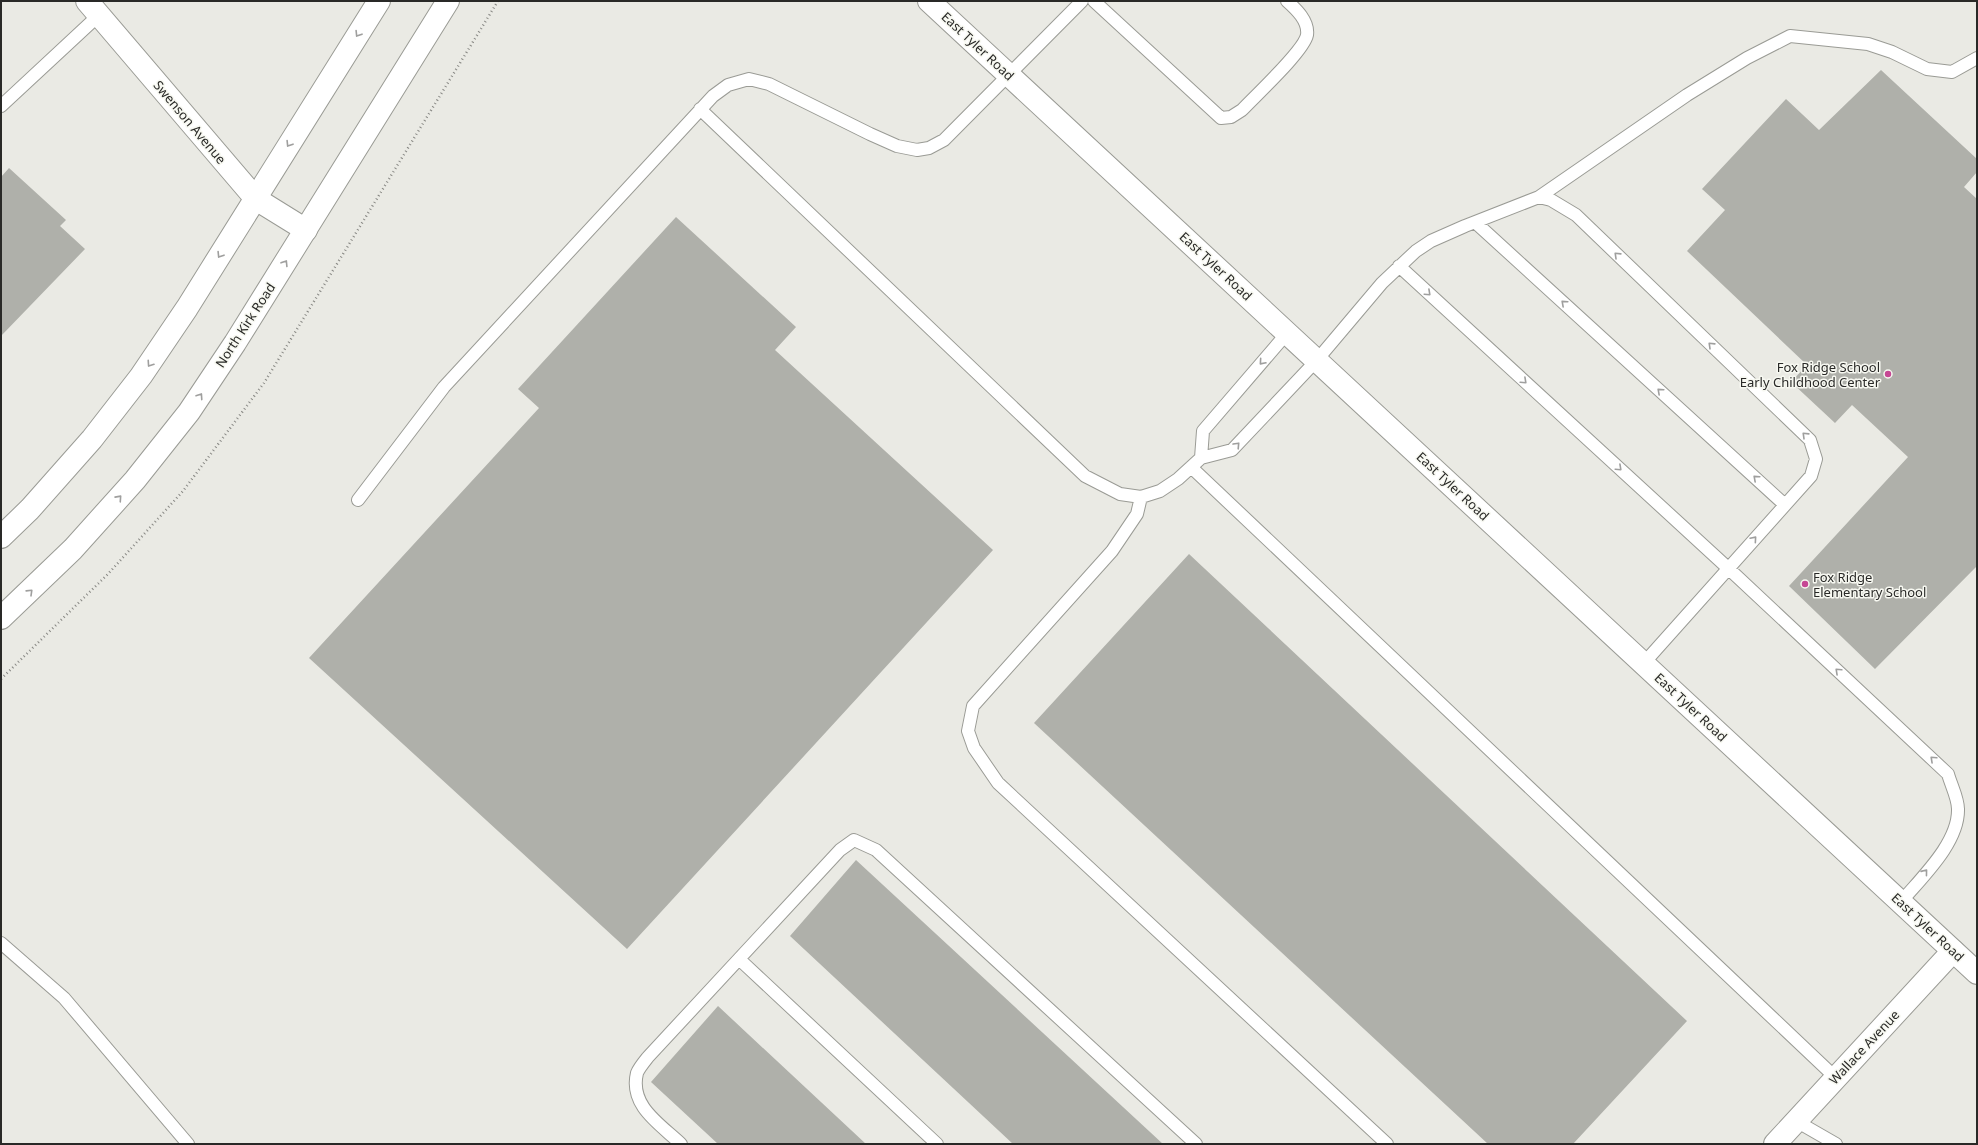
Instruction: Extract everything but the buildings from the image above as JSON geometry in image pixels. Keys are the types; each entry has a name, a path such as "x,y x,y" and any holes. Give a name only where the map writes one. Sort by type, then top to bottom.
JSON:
{"street":[{"path":"1,537 30,509 71,462 141,376 187,308 379,1"},
{"name":"North Kirk Road","path":"1,618 73,549 135,480 184,418 235,343 448,1"},
{"name":"East Tyler Road","path":"928,1 1288,332 1977,973"},
{"name":"Swenson Avenue","path":"93,8 256,199 306,230"},
{"name":"Wallace Avenue","path":"1775,1144 1953,951"}],"lane":[{"path":"358,500 444,388 712,96 728,85 749,79 769,84 897,146 917,150 929,148 944,140 1082,1"},
{"path":"1094,1 1221,118 1231,117 1242,110 1298,51 1307,35 1304,21 1287,1"},
{"path":"1,106 93,8"},
{"path":"1540,198 1687,95 1747,58 1790,36 1868,44 1892,52 1927,69 1952,72 1977,58"},
{"path":"700,109 1086,476 1120,494 1141,497 1160,491 1178,479 1201,458 1232,450 1317,360 1382,283 1416,251 1431,241 1526,201 1540,198 1551,200 1576,215 1810,440 1816,458 1811,476 1644,663"},
{"path":"1476,223 1785,505"},
{"path":"1399,266 1729,569 1948,774 1958,809 1956,826 1945,848 1901,902"},
{"path":"1201,458 1203,431 1288,332"},
{"path":"1191,467 1836,1078"},
{"path":"1141,497 1138,514 1112,551 973,706 968,731 974,748 998,783 1387,1144"},
{"path":"681,1144 642,1108 636,1092 638,1072 648,1057 840,850 854,840 876,850 1196,1144"},
{"path":"1,943 64,998 188,1144"},
{"path":"739,959 937,1144"},
{"path":"1796,1121 1836,1144"}],"path":[{"path":"1,678 108,574 183,491 264,383 498,1"}],"place":[{"name":"Fox Ridge School Early Childhood Center","path":"1888,374"},
{"name":"Fox Ridge Elementary School","path":"1805,584"}]}
